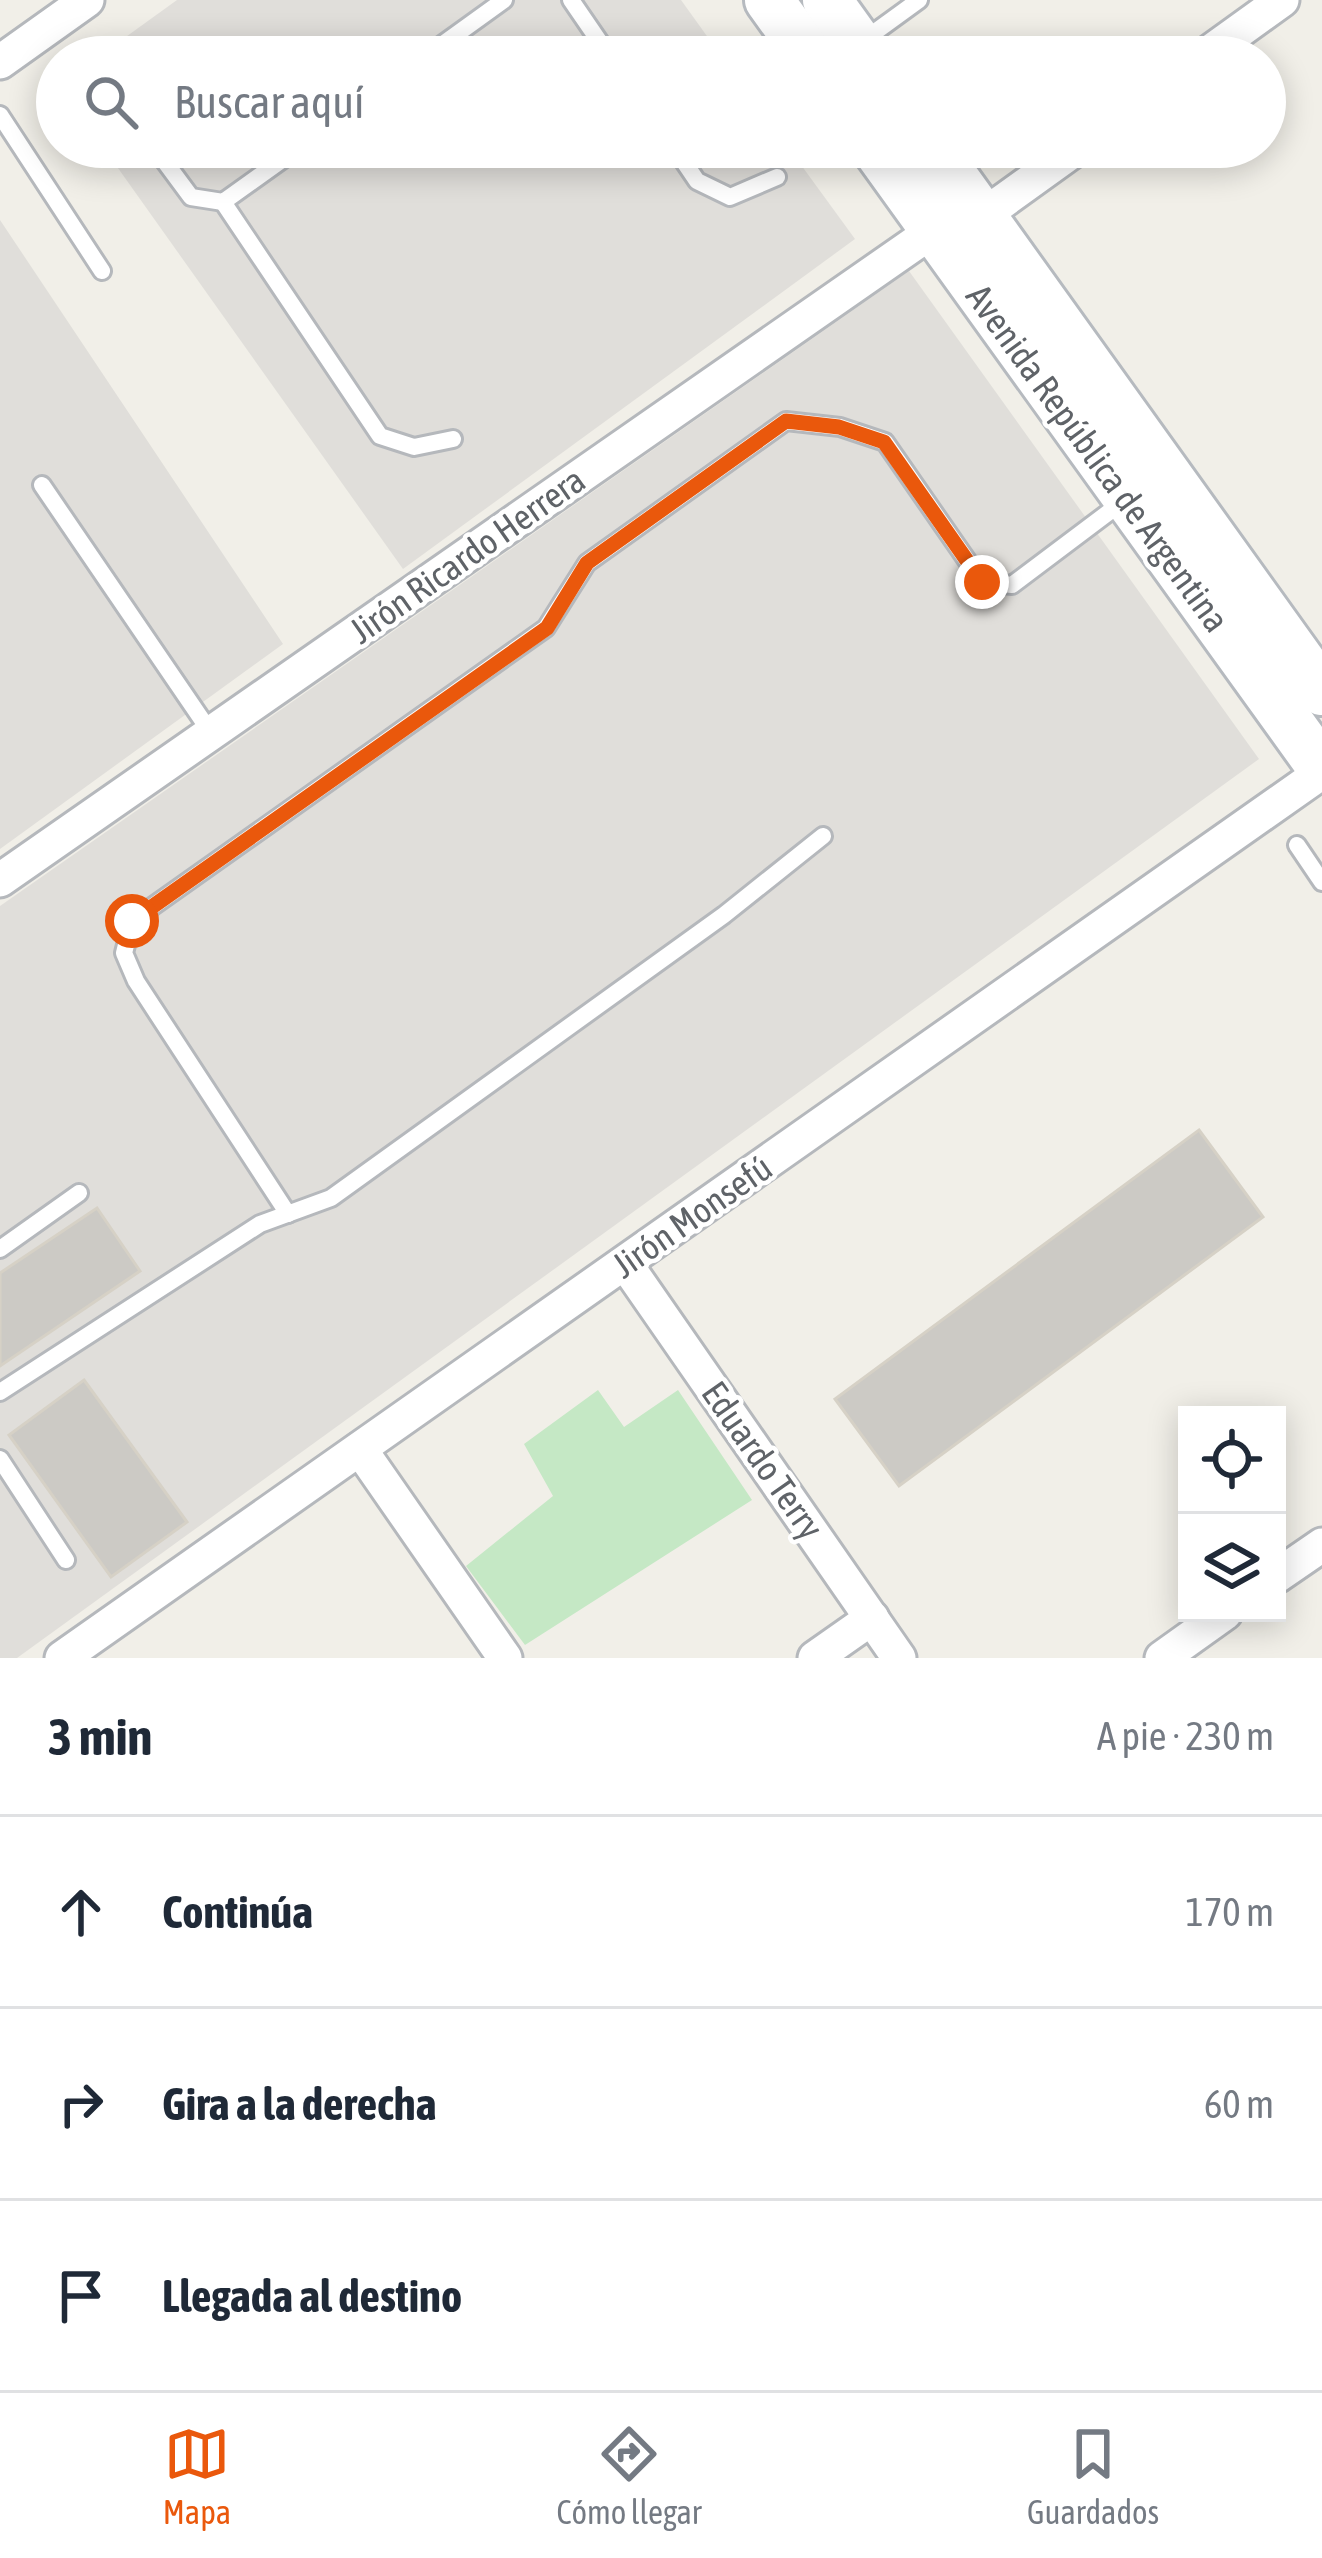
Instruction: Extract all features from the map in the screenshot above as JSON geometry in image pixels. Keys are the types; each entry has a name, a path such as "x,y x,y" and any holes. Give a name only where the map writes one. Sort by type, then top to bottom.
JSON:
{"main road":[{"path":"770,0 795,36"},
{"path":"827,0 852,36"},
{"name":"Avenida República de Argentina","path":"889,168 1322,770"},
{"name":"Avenida República de Argentina","path":"947,168 1322,691"}],"street":[{"path":"1232,36 1282,0"},
{"path":"0,62 71,4"},
{"path":"981,217 1049,168"},
{"name":"Jirón Ricardo Herrera","path":"0,880 934,230"},
{"name":"Jirón Monsefú","path":"82,1652 360,1449 1322,770"},
{"name":"Eduardo Terry","path":"626,1263 899,1658"},
{"path":"360,1449 505,1658"},
{"path":"1286,1570 1322,1544"},
{"path":"814,1658 872,1618"},
{"path":"1162,1658 1212,1622"}],"lane":[{"path":"454,36 504,0"},
{"path":"571,0 596,36"},
{"path":"879,36 919,0"},
{"path":"0,115 102,271"},
{"path":"170,168 191,196 223,202 380,436 414,448 453,439"},
{"path":"223,202 271,168"},
{"path":"689,168 698,181 730,197 777,177"},
{"path":"288,1214 136,981 124,953 132,921 547,628 587,563 786,421 839,427 884,442 982,582 1012,585 1127,498"},
{"path":"42,485 211,733"},
{"path":"0,1392 260,1224 331,1198 724,915 823,836"},
{"path":"1298,844 1322,882"},
{"path":"0,1249 79,1193"},
{"path":"0,1459 67,1560"}],"shaded area":[{"path":"177,0 681,0 707,36 127,36"},
{"path":"118,168 803,168 855,239 403,569"},
{"path":"0,220 283,644 0,849"},
{"path":"909,271 1259,759 17,1658 0,1658 0,906"}],"green space":[{"path":"598,1390 624,1427 678,1390 752,1500 525,1645 466,1566 553,1496 524,1444"}],"building":[{"path":"1199,1130 1263,1217 899,1486 835,1399"},
{"path":"97,1208 140,1271 0,1366 0,1273"},
{"path":"84,1380 187,1522 111,1577 9,1435"}],"route":[{"path":"132,921 547,628 587,563 786,421 839,427 884,442 982,582"}]}
